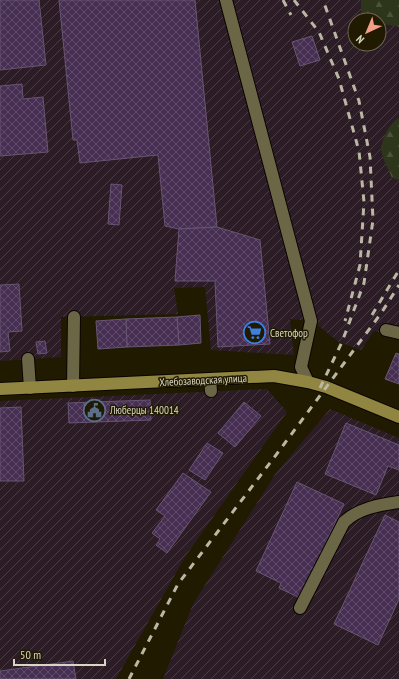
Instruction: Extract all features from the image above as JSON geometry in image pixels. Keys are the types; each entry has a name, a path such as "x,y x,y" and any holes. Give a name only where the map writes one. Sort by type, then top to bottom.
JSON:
{"main road":[{"name":"Хлебозаводская улица","path":"0,389 73,386 210,385 274,376 326,387 399,417"}],"lane":[{"path":"226,0 312,321 301,367 308,382"},
{"path":"73,386 74,317"},
{"path":"386,330 399,333"},
{"path":"28,359 30,388"},
{"path":"300,608 344,522 350,516 372,506 399,502"}],"shaded area":[{"path":"0,0 399,0 399,337 374,331 361,350 339,342 312,321 290,319 294,355 211,350 205,287 174,288 178,314 61,317 61,357 0,361"},
{"path":"267,389 287,412 185,557 116,679 0,679 0,401"},
{"path":"330,409 399,438 399,679 163,679 193,604 276,473"}],"green space":[{"path":"361,0 399,0 399,27 387,25 387,12 361,12"},
{"path":"399,118 399,180 392,178 381,149 383,139 388,128 395,120"}],"building":[{"path":"0,0 39,0 46,65 0,70"},
{"path":"59,0 195,0 217,227 179,229 165,226 158,155 80,163 77,140 73,140"},
{"path":"312,36 320,60 300,66 292,42"},
{"path":"22,84 23,99 43,97 48,152 0,156 0,86"},
{"path":"111,184 122,185 119,225 108,224"},
{"path":"217,227 260,240 270,344 218,347 215,281 175,281 179,229"},
{"path":"19,284 22,331 8,332 10,351 0,352 0,285"},
{"path":"200,315 201,343 179,345 177,317"},
{"path":"177,317 179,345 127,347 126,319"},
{"path":"126,319 127,347 98,349 96,321"},
{"path":"45,341 47,353 38,354 36,342"},
{"path":"396,353 399,354 399,384 385,379"},
{"path":"150,400 151,420 69,423 68,403"},
{"path":"244,402 261,416 235,447 218,433"},
{"path":"21,407 24,481 0,481 0,408"},
{"path":"346,423 399,445 399,470 388,466 376,495 325,474"},
{"path":"207,443 223,453 205,480 189,470"},
{"path":"183,473 211,492 167,553 156,545 160,539 152,533 165,516 156,510"},
{"path":"297,482 344,504 300,598 279,588 281,583 256,571"},
{"path":"385,515 399,522 399,599 378,645 334,624"},
{"path":"73,661 76,679 0,679 0,671"}],"railway":[{"path":"283,0 291,15"},
{"path":"294,0 319,32 339,79 359,151 364,202 360,265 345,321"},
{"path":"320,388 342,342 364,283 373,220 370,157 359,101 323,0"},
{"path":"372,315 399,270"},
{"path":"129,679 178,584 382,312 399,285"}],"place":[{"name":"Светофор","path":"255,333"},
{"name":"Люберцы 140014","path":"94,410"}]}
